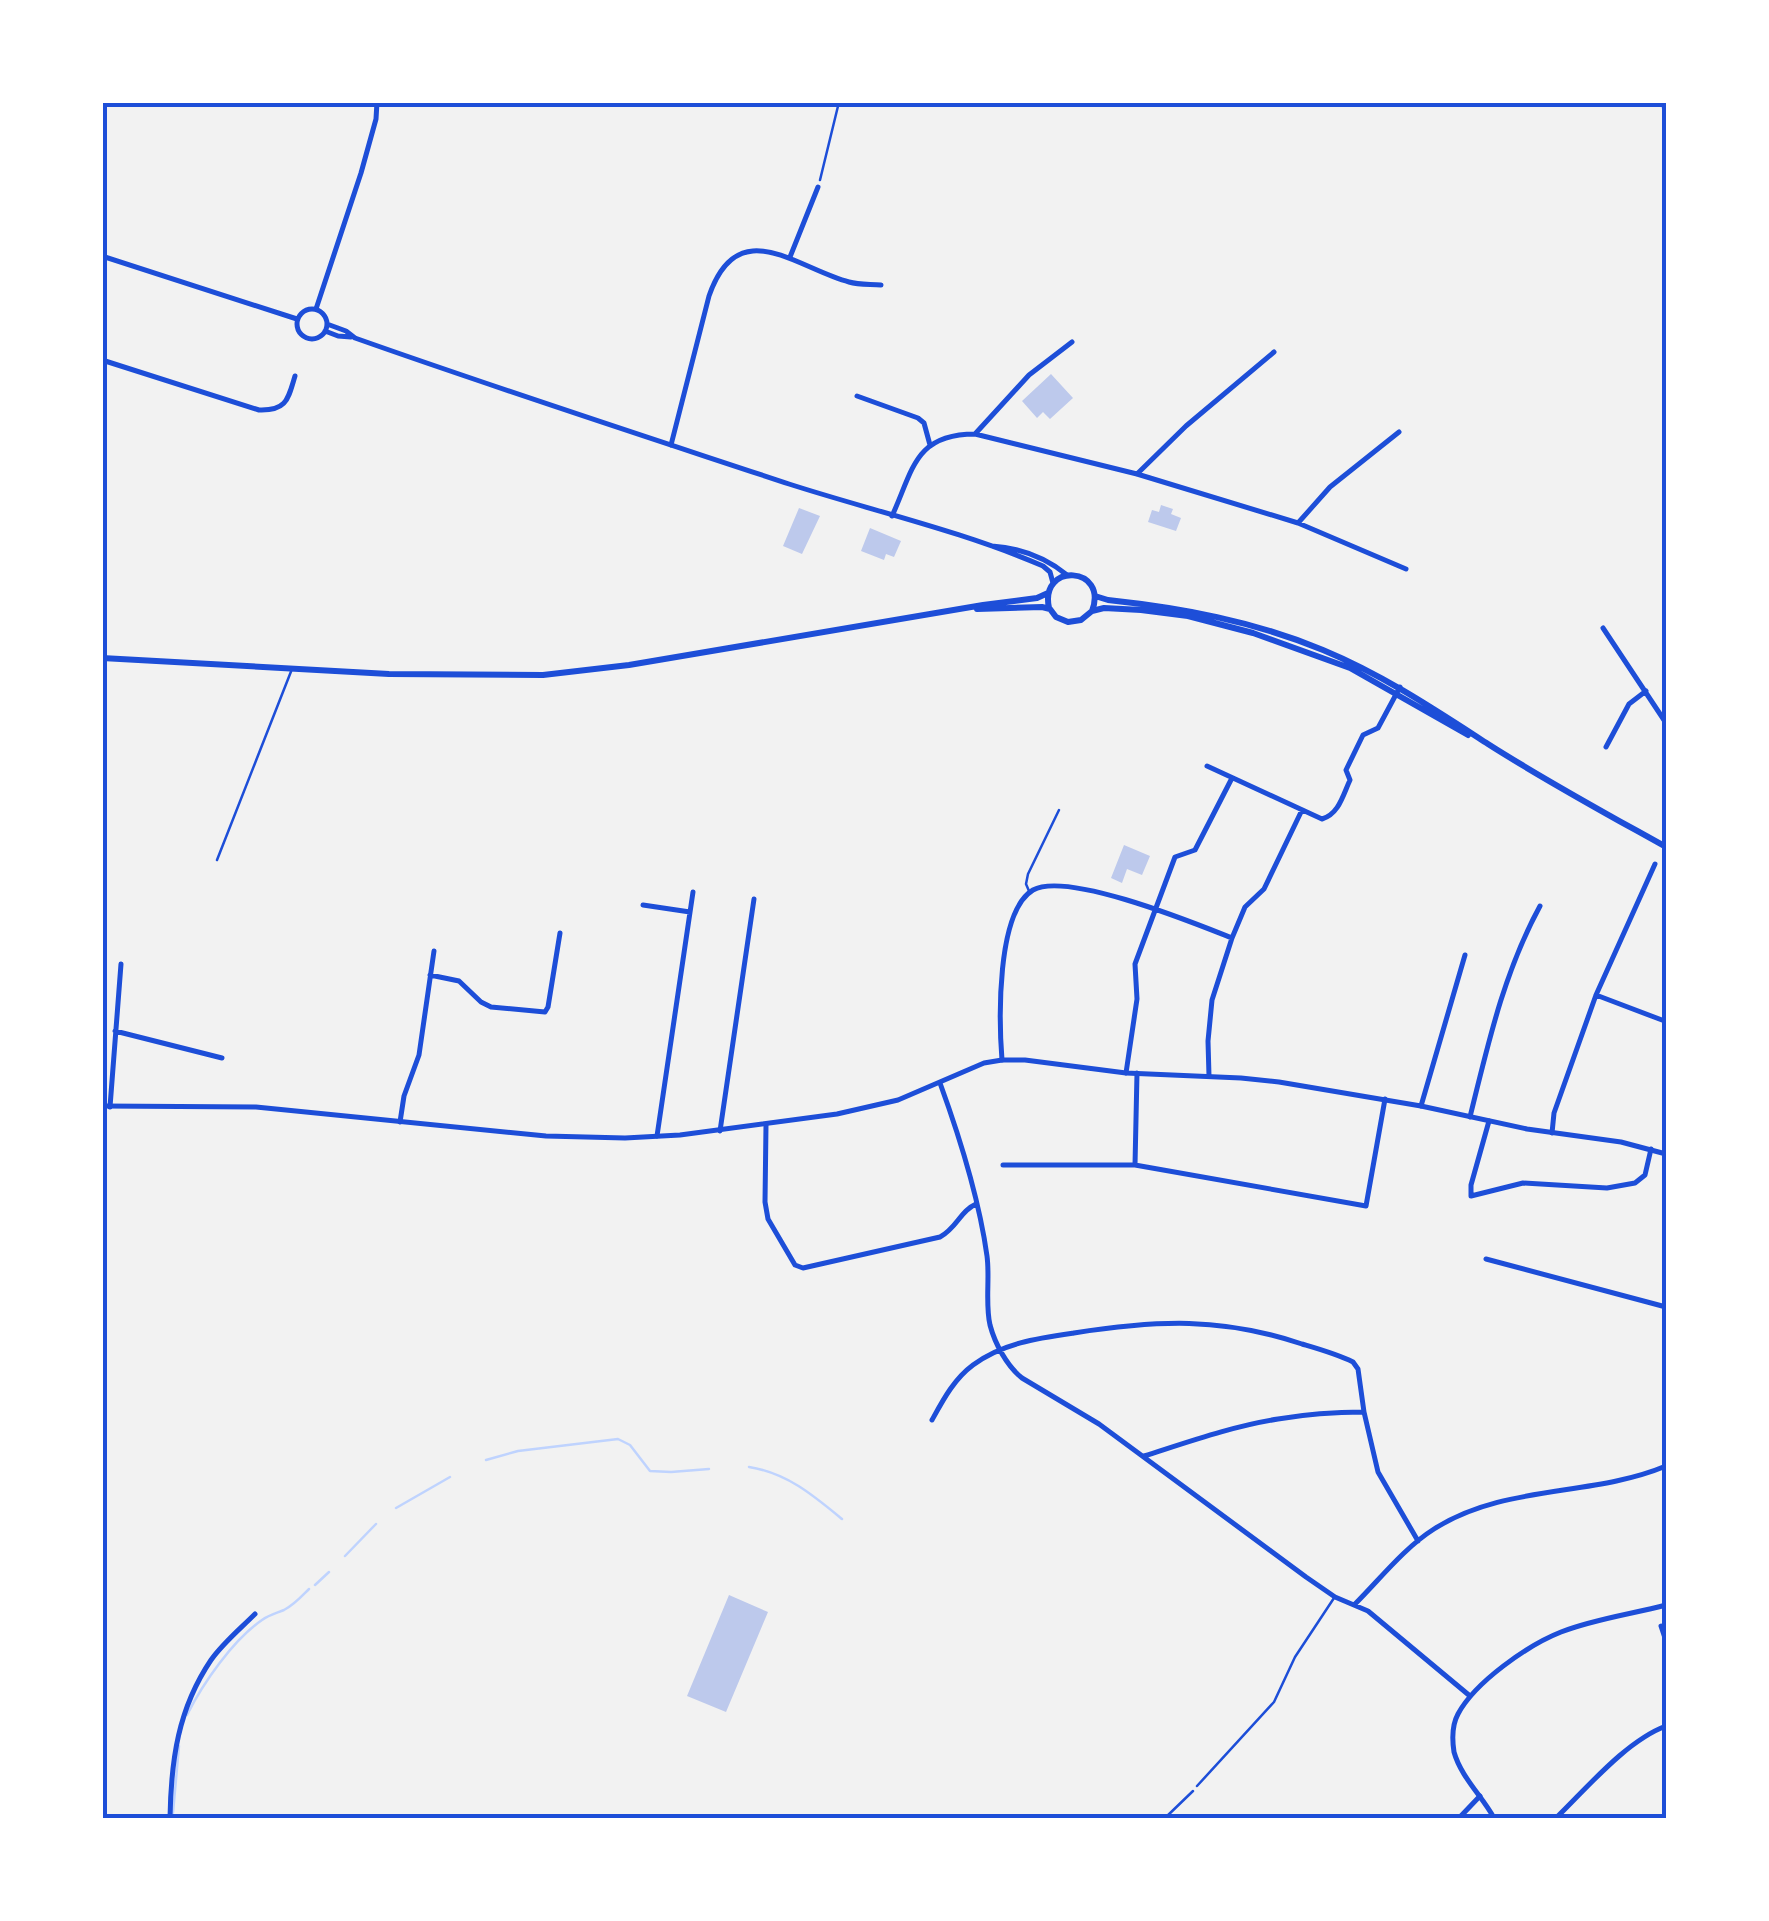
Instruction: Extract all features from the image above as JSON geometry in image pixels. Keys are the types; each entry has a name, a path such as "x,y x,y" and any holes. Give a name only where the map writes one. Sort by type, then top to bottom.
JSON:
{"main road":[{"path":"970,609 1037,598 1067,575 1088,581 1095,596 1092,611"},
{"path":"1048,593 1050,609"},
{"path":"1095,596 1185,609 1278,633 1324,650 1666,847"},
{"path":"102,658 390,674 543,675 630,665 970,609 1038,606 1050,609 1060,620 1072,622 1104,608 1160,611 1211,621 1342,664 1397,691"}],"street":[{"path":"316,309 361,173 378,102"},
{"path":"790,258 818,187"},
{"path":"671,445 715,279 736,257 754,250 790,258 850,282 881,285"},
{"path":"102,256 297,319"},
{"path":"326,327 314,339 306,338 299,332 297,319 303,311 316,309 324,314 326,327 338,336 355,338 671,445 986,545 1043,566 1054,583"},
{"path":"975,434 1029,375 1072,342"},
{"path":"1137,474 1186,426 1274,352"},
{"path":"102,360 259,410 279,408 288,399 295,376"},
{"path":"857,396 918,418 924,423 930,445"},
{"path":"1298,523 1330,488 1399,432"},
{"path":"892,516 913,466 930,445 961,434 975,434 1137,474 1298,523 1406,568"},
{"path":"986,545 1039,556 1067,575"},
{"path":"1604,628 1666,723"},
{"path":"1206,766 1322,819 1336,811 1350,780 1346,770 1362,735 1378,728 1397,691"},
{"path":"1606,746 1628,704 1646,691"},
{"path":"1126,1073 1137,999 1135,964 1154,910 1175,856 1195,850 1232,778"},
{"path":"1209,1076 1212,1000 1232,938 1244,907 1264,889 1302,810"},
{"path":"1552,1133 1554,1113 1596,996 1655,864"},
{"path":"1002,1060 1001,975 1015,913 1029,892 1050,885 1072,887 1118,898 1232,938"},
{"path":"657,1136 693,892"},
{"path":"720,1131 754,899"},
{"path":"642,904 690,912"},
{"path":"1470,1117 1496,1009 1520,944 1540,906"},
{"path":"430,975 459,981 491,1007 545,1012 560,934"},
{"path":"400,1122 404,1096 419,1054 434,951"},
{"path":"1421,1106 1465,955"},
{"path":"121,964 106,1107 256,1107 546,1136 657,1136 838,1114 886,1103 984,1063 1039,1061 1126,1073 1279,1082 1385,1099 1488,1122 1621,1142 1666,1154"},
{"path":"1596,996 1662,1020"},
{"path":"115,1031 222,1058"},
{"path":"1135,1165 1137,1073"},
{"path":"940,1083 976,1204 988,1265 990,1324 1012,1370 1099,1424 1335,1597 1368,1611 1470,1696"},
{"path":"1003,1165 1135,1165 1366,1206 1385,1099"},
{"path":"1488,1122 1470,1185 1471,1196 1523,1183 1606,1188 1635,1184 1647,1171 1651,1149"},
{"path":"766,1125 768,1218 794,1265 803,1268 940,1237 956,1226 967,1208 976,1204"},
{"path":"1486,1259 1666,1307"},
{"path":"932,1420 958,1379 1000,1348 1044,1337 1152,1324 1203,1322 1246,1328 1353,1362 1358,1370 1378,1472 1418,1540"},
{"path":"1144,1456 1276,1419 1364,1412"},
{"path":"1354,1604 1418,1540 1477,1508 1520,1496 1617,1482 1666,1466"},
{"path":"1494,1818 1458,1763 1453,1743 1457,1716 1470,1696 1523,1653 1550,1637 1578,1626 1666,1605"},
{"path":"170,1818 176,1738 182,1717 211,1660 255,1614"},
{"path":"1661,1626 1666,1642"},
{"path":"1556,1818 1619,1758 1653,1730 1666,1726"},
{"path":"1459,1818 1480,1796"}],"lane":[{"path":"218,860 293,668"},
{"path":"1029,892 1028,874 1059,810"},
{"path":"1198,1786 1274,1702 1295,1657 1335,1597"}],"path":[{"path":"818,187 839,102"},
{"path":"1164,1818 1198,1786"}],"building":[{"path":"1051,374 1073,398 1050,419 1043,412 1037,418 1022,401"},
{"path":"1161,505 1173,509 1171,514 1181,518 1176,531 1148,522 1152,510 1159,512"},
{"path":"799,508 820,516 802,554 783,546"},
{"path":"870,528 901,541 894,557 886,554 884,560 861,551"},
{"path":"1124,845 1150,856 1142,875 1127,869 1122,883 1111,878"},
{"path":"729,1595 768,1612 726,1712 687,1696"}],"waterway":[{"path":"1658,102 1666,112"},
{"path":"486,1460 518,1451 618,1439 630,1445 650,1471 709,1469"},
{"path":"749,1467 787,1480 842,1519"},
{"path":"396,1508 450,1477"},
{"path":"345,1556 376,1524"},
{"path":"315,1585 329,1572"},
{"path":"187,1715 210,1676 240,1639 265,1618 291,1606 309,1589"},
{"path":"173,1813 179,1746"}]}
